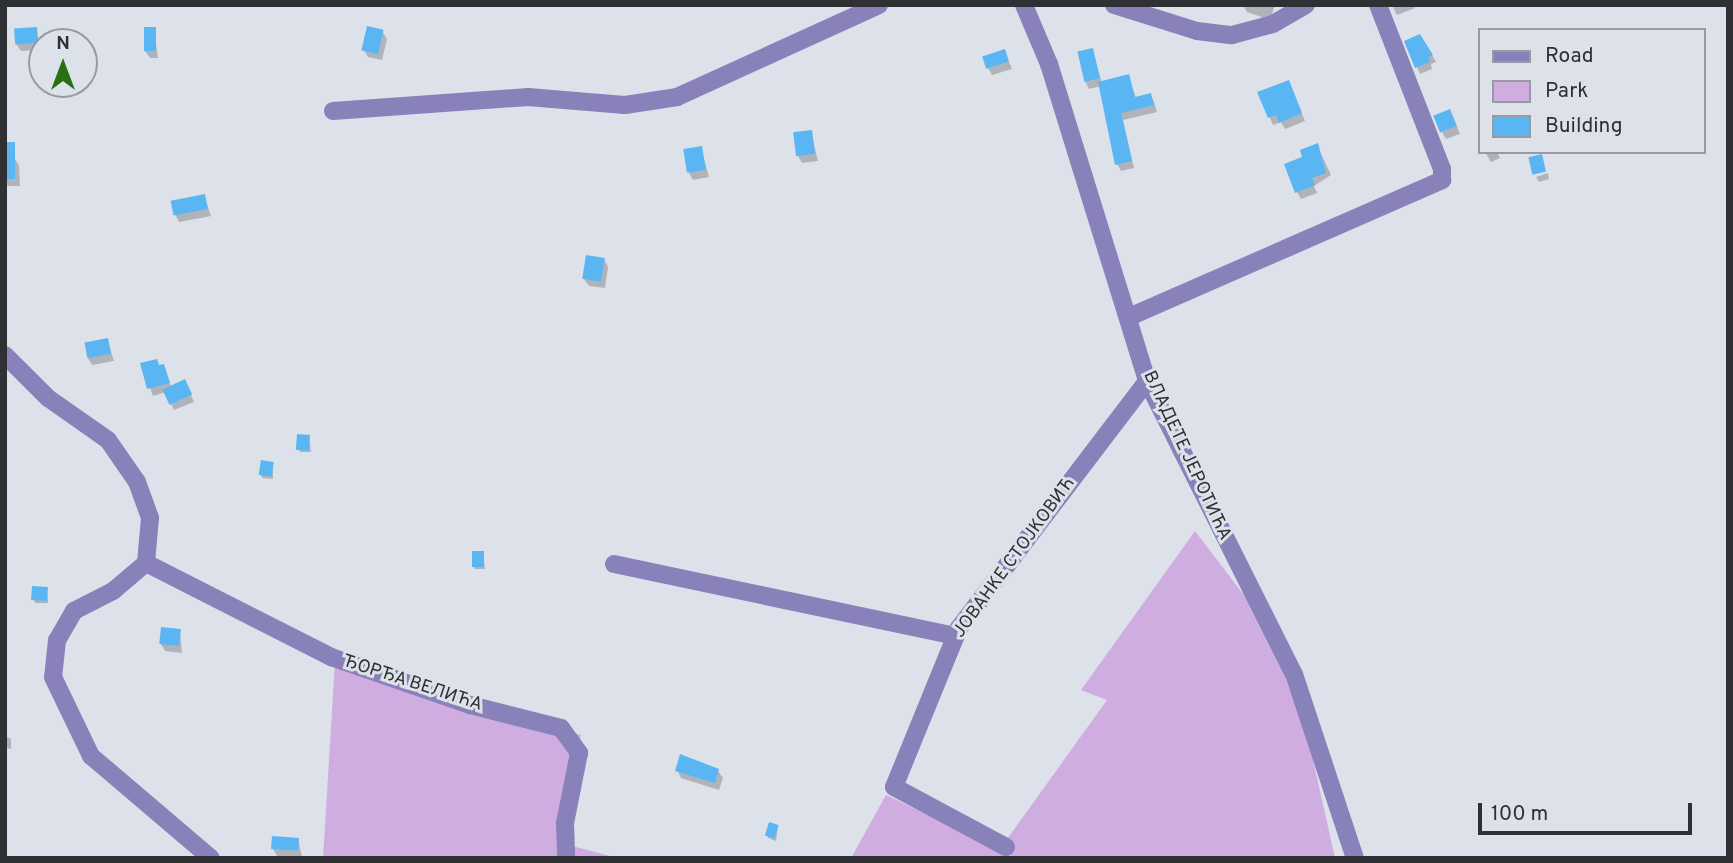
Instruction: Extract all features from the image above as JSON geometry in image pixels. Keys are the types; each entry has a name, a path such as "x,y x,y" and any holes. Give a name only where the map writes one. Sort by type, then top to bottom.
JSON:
{"street":[{"path":"334,111 528,97 625,105 677,97 879,5"},
{"name":"ВЛАДЕТЕ ЈЕРОТИЋА","path":"1024,5 1049,64 1147,381 1294,674 1350,853"},
{"path":"1114,5 1147,10 1198,31 1232,35 1273,24 1306,5"},
{"path":"1129,317 1441,180 1442,169 1378,5"},
{"path":"5,355 48,398 108,440 137,482 150,518 146,563 113,591 74,611 57,640 53,677 91,756 211,858"},
{"name":"ЈОВАНКЕ СТОЈКОВИЋ","path":"1006,847 894,788 956,636 1147,381"},
{"name":"ЂОРЂА ВЕЛИЋА","path":"146,563 331,657 470,705 561,727 579,753 565,823 566,858"},
{"path":"614,564 956,636"}],"green space":[{"path":"1195,531 1266,624 1309,742 1335,858 851,858 886,795 1000,849 1107,700 1081,690"},
{"path":"335,662 478,709 581,735 557,842 618,858 323,858"}],"building":[{"path":"367,26 384,30 378,54 361,50"},
{"path":"37,27 28,28 28,44 15,45 14,29"},
{"path":"144,27 156,27 156,51 144,51"},
{"path":"1420,34 1433,55 1428,57 1430,62 1415,68 1404,41"},
{"path":"1093,48 1100,78 1084,82 1077,52"},
{"path":"1005,49 1009,61 986,69 982,56"},
{"path":"1129,74 1135,97 1151,93 1154,105 1121,113 1132,161 1115,165 1098,82"},
{"path":"1289,80 1302,113 1279,123 1276,115 1268,118 1257,92"},
{"path":"1450,109 1457,126 1440,132 1433,116"},
{"path":"812,130 815,154 796,156 793,132"},
{"path":"5,142 15,142 15,179 5,179"},
{"path":"1318,143 1326,173 1312,178 1315,185 1295,193 1284,164 1302,157 1300,150"},
{"path":"702,146 706,170 687,173 683,149"},
{"path":"1542,154 1546,172 1532,175 1528,157"},
{"path":"205,194 208,209 174,215 171,201"},
{"path":"586,255 605,258 601,282 582,279"},
{"path":"108,338 111,354 87,358 84,343"},
{"path":"157,359 159,365 164,364 170,383 147,389 140,363"},
{"path":"185,379 192,394 170,405 162,390"},
{"path":"297,434 310,435 309,451 296,450"},
{"path":"261,460 274,462 271,477 259,475"},
{"path":"472,551 484,551 484,567 472,567"},
{"path":"32,586 48,587 47,601 31,600"},
{"path":"161,627 181,629 179,646 159,644"},
{"path":"680,754 719,769 715,783 675,771"},
{"path":"769,822 779,825 774,838 765,835"},
{"path":"272,836 299,838 298,851 271,849"}]}
